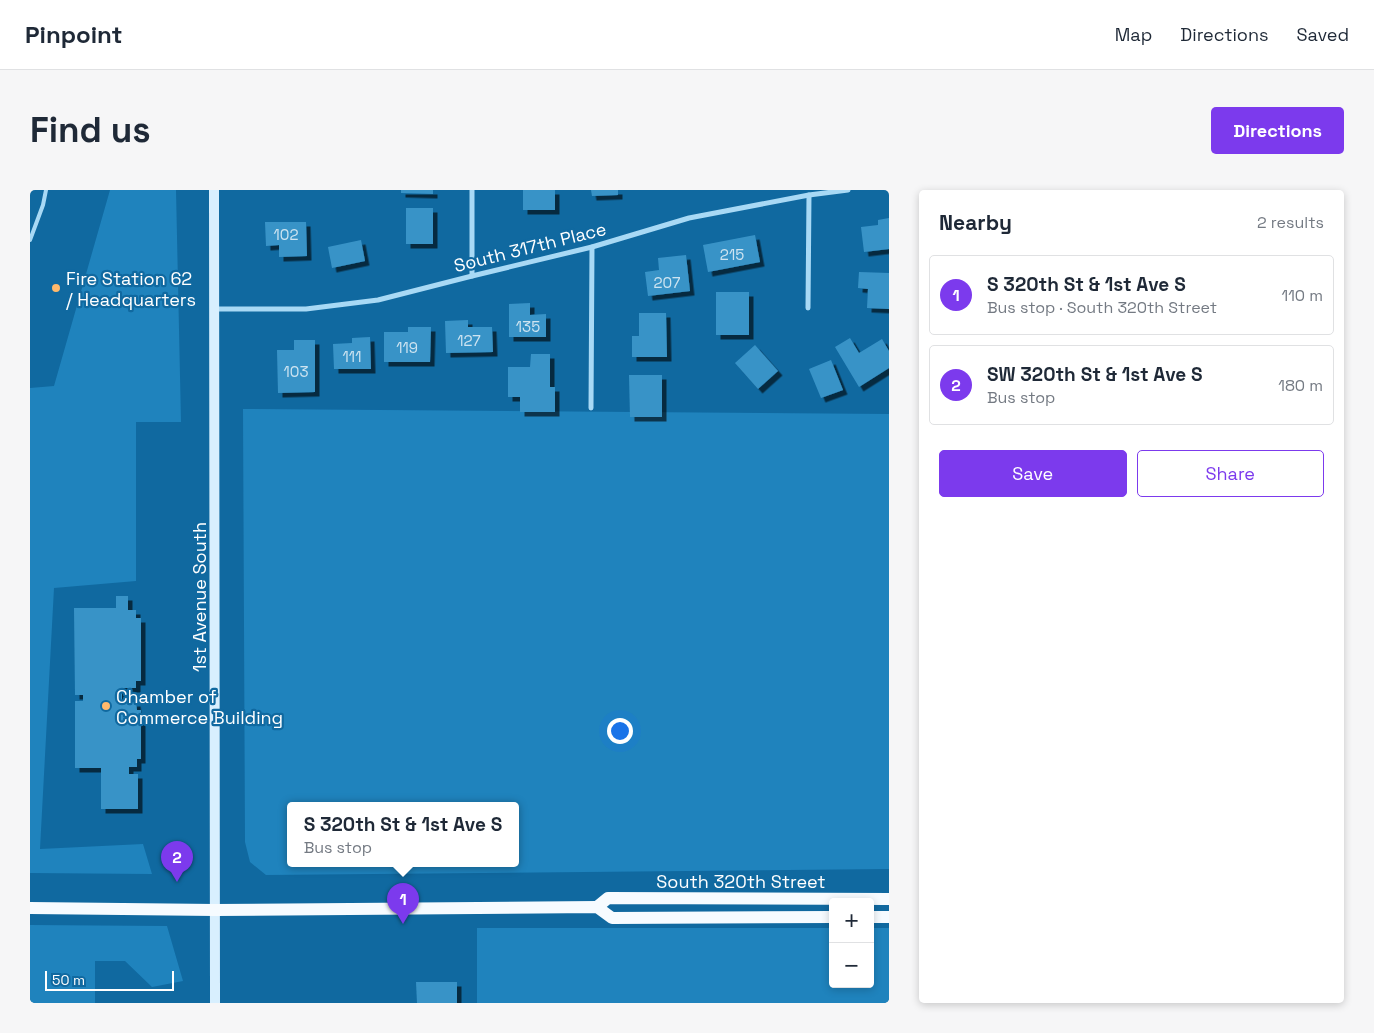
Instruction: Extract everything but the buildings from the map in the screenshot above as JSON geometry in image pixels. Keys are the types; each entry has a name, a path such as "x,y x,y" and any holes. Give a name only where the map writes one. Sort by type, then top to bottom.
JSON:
{"main road":[{"name":"1st Avenue South","path":"214,190 215,1003"},
{"name":"South 320th Street","path":"596,907 608,898 889,899"},
{"name":"South 320th Street","path":"30,908 215,910 596,907 612,918 829,917"},
{"path":"874,917 889,917"}],"street":[{"path":"472,190 472,276"},
{"name":"South 317th Place","path":"215,309 306,309 378,300 592,247 690,218 809,195 848,190"},
{"path":"808,308 809,195"},
{"path":"591,408 592,247"}],"lane":[{"path":"30,240 43,205 46,190"}],"shaded area":[{"path":"110,190 176,190 181,422 136,422 136,581 54,588 40,849 143,844 152,874 30,873 30,388 54,386"},
{"path":"243,409 889,414 889,869 266,875 250,862 245,842"},
{"path":"30,925 167,926 183,981 152,987 125,961 95,961 95,1003 30,1003"},
{"path":"477,928 829,928 829,988 874,988 874,928 889,928 889,1003 477,1003"}],"place":[{"name":"Fire Station 62 / Headquarters","path":"56,288"},
{"name":"Chamber of Commerce Building","path":"106,706"},
{"name":"SW 320th St & 1st Ave S","path":"177,882"},
{"name":"S 320th St & 1st Ave S","path":"403,924"}]}
